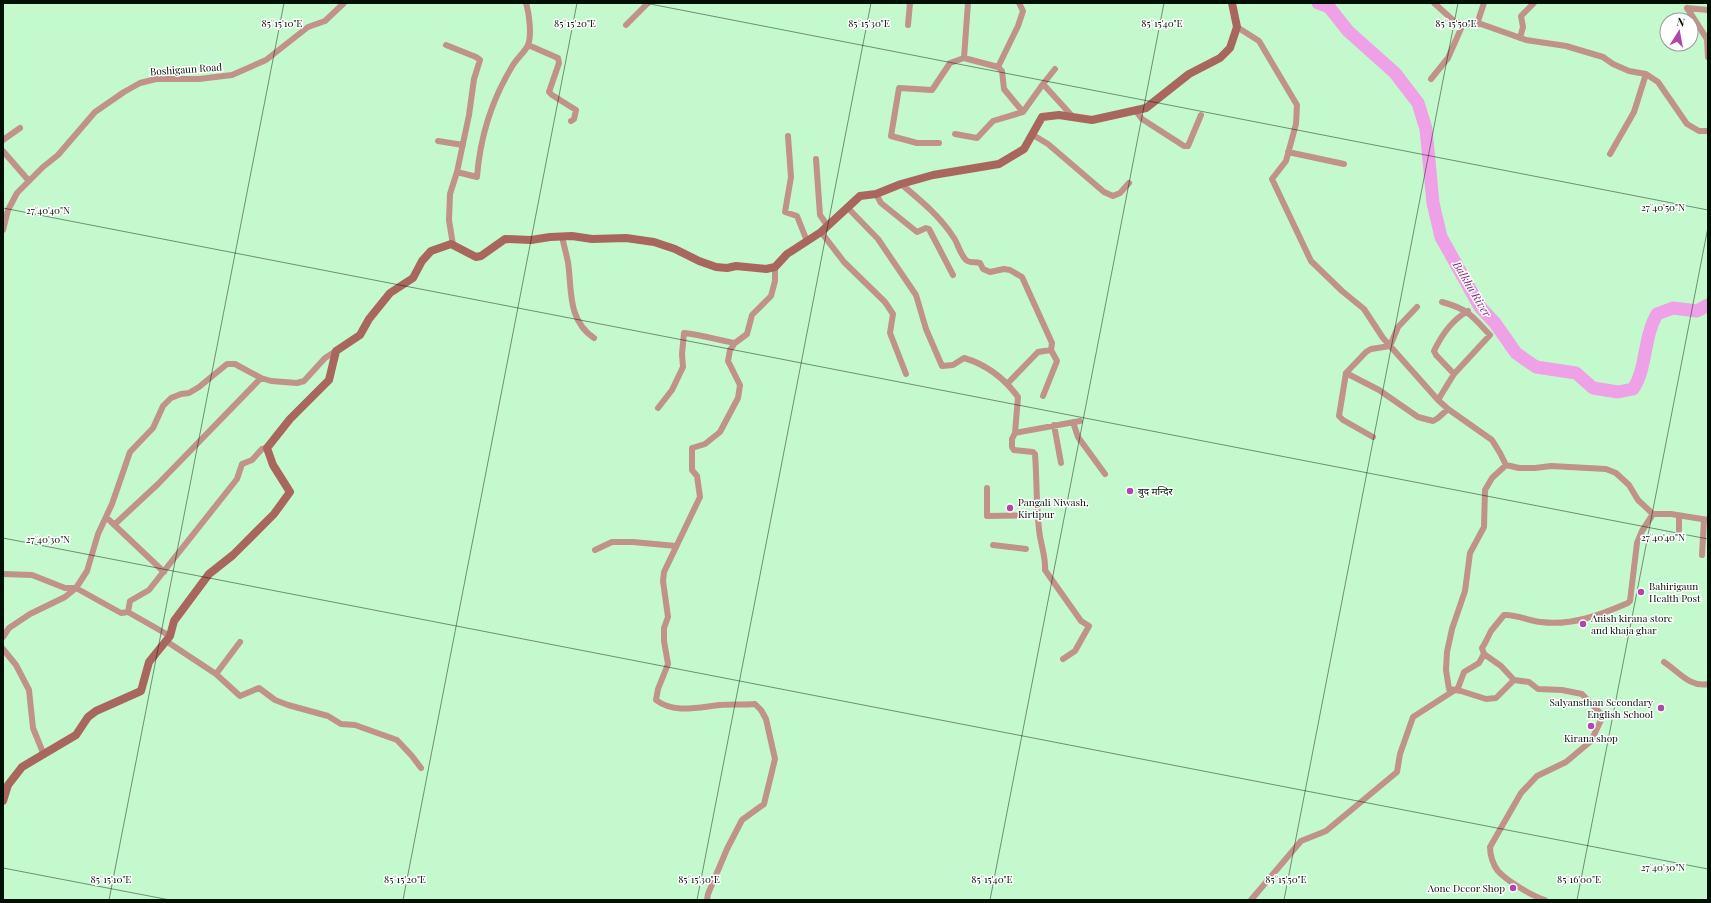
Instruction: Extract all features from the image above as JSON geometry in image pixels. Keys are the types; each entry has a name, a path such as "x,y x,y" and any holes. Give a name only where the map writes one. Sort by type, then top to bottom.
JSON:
{"street":[{"name":"Boshigaun Road","path":"3,230 5,208 29,181 58,155 95,112 140,83 156,79 199,79 232,75 266,60 308,27 325,21 344,3"},
{"path":"457,172 477,177 483,133 491,111 513,64 528,45 530,16 526,3"},
{"path":"626,25 648,3"},
{"path":"908,25 910,3"},
{"path":"964,58 968,3"},
{"path":"998,67 1018,26 1023,10 1019,3"},
{"path":"1434,3 1454,21 1463,24 1481,24 1520,38 1566,46 1603,57 1612,64 1629,71 1646,74 1658,82 1687,124 1699,131 1708,131"},
{"path":"1477,24 1484,3"},
{"path":"1520,38 1523,27 1521,16 1534,3"},
{"path":"451,244 476,257 481,256 505,239 531,240 562,237 647,240 675,249 699,261 716,267 727,268 736,266 766,270 775,267 787,254 821,232 860,196 876,194 900,184 933,175 999,164 1024,150 1042,117 1059,115 1092,120 1146,108 1189,74 1220,58 1230,48 1237,27 1231,4"},
{"path":"1708,10 1687,8 1708,38 1708,57"},
{"path":"1431,79 1448,58 1463,24"},
{"path":"1237,27 1259,42 1296,105 1296,124 1286,161 1272,179 1311,261 1342,292 1364,309 1383,338 1438,400 1448,409 1492,440 1497,446 1506,465"},
{"path":"3,637 10,628 30,614 65,597 76,588 87,571 98,534 106,517 130,452 153,428 163,406 171,398 189,393 199,387 227,364 235,364 261,378 288,383 298,383 304,381 325,358 360,335 369,319 390,293 413,278 422,262 431,251 451,244 453,245 449,220 450,194 457,172 474,79 480,60 476,56 446,45"},
{"path":"528,45 558,58 560,63 549,92 576,110 574,119 571,121"},
{"path":"938,143 917,143 891,136 897,93 899,88 932,90 950,63 964,58 998,67 1002,71 1004,89 1024,112"},
{"path":"954,134 977,138 993,121 1024,112 1055,69"},
{"path":"1610,154 1619,141 1634,112 1646,74"},
{"path":"1043,84 1074,118"},
{"path":"1135,110 1142,119 1184,146 1188,146 1201,115"},
{"path":"3,140 20,128"},
{"path":"1033,135 1048,144 1104,192 1112,196 1120,192 1129,183"},
{"path":"788,136 792,177 785,212 797,216 807,241"},
{"path":"438,141 463,145"},
{"path":"3,151 29,181"},
{"path":"1288,152 1344,164"},
{"path":"816,159 820,215 827,225"},
{"path":"900,184 924,204 954,237 968,262 980,263 983,269 990,272 1004,269 1010,270 1022,277 1052,343 1051,350 1057,361 1044,396"},
{"path":"876,194 880,203 917,232 926,228 929,229 953,275"},
{"path":"847,207 878,239 916,294 926,329 942,366 953,365 964,358 980,363 1008,383 1018,397 1015,433 1012,439 1012,448 1014,450 1033,452 1035,454 1037,515 1041,547 1048,575 1082,621 1089,626 1076,651 1063,659"},
{"path":"821,232 844,262 885,302 891,310 893,314 890,333 906,374"},
{"path":"562,237 568,262 571,299 585,331 594,338"},
{"path":"707,900 708,894 727,849 742,820 764,804 775,759 766,719 761,710 755,704 722,705 682,709 662,704 656,700 658,689 668,664 664,641 664,628 668,617 663,581 664,572 700,497 697,476 692,470 692,448 705,444 720,432 738,398 740,384 728,361 730,350 735,343 747,334 752,315 771,296 775,281 775,267"},
{"path":"1438,400 1454,374 1490,335 1468,311 1442,302"},
{"path":"1390,346 1398,327 1417,307"},
{"path":"1454,374 1436,355 1434,350 1449,326 1457,317 1468,311"},
{"path":"658,408 672,390 684,367 682,354 684,334 702,335 721,341 735,343"},
{"path":"1373,437 1343,420 1340,416 1346,373 1370,349 1390,346"},
{"path":"1008,383 1038,352 1051,350"},
{"path":"128,612 130,601 149,590 237,479 242,464 252,460 262,449 267,448 290,419 329,380 336,351"},
{"path":"1346,373 1379,390 1418,417 1433,421 1448,409"},
{"path":"114,525 158,484 261,378"},
{"path":"1015,433 1080,421"},
{"path":"1073,422 1078,437 1105,474"},
{"path":"1054,425 1061,463"},
{"path":"3,802 8,786 22,767 76,735 88,717 108,706 141,692 149,662 168,639 174,621 209,574 232,555 274,514 290,492 273,465 267,448"},
{"path":"1506,465 1519,468 1551,466 1606,469 1616,474 1629,485 1638,500 1653,514 1671,514 1706,520 1702,555"},
{"path":"1506,465 1492,478 1485,490 1484,527 1470,553 1465,591 1452,629 1447,652 1446,670 1449,689 1453,691 1461,691 1486,699 1496,698 1514,680"},
{"path":"987,488 987,516 1037,515"},
{"path":"1543,900 1526,891 1498,871 1490,853 1490,848 1521,793 1537,776 1566,762 1591,741 1603,716 1582,694 1562,690 1538,689 1529,682 1514,680 1501,666 1484,654 1482,648 1491,632 1504,615 1512,615 1524,619 1556,624 1582,620 1602,614 1628,603 1630,601 1637,543 1642,531 1653,514"},
{"path":"1679,516 1679,530"},
{"path":"106,517 164,572"},
{"path":"595,550 612,542 633,542 676,546"},
{"path":"993,545 1026,549"},
{"path":"3,574 32,575 66,588 76,588 121,612 128,612 216,674 240,696 259,688 275,700 288,705 328,716 341,724 361,727 397,740 421,768"},
{"path":"216,674 240,642"},
{"path":"3,649 16,665 29,690 33,728 44,755"},
{"path":"1251,900 1301,841 1326,831 1397,772 1400,754 1413,717 1458,688 1464,672 1479,662 1484,654"},
{"path":"1664,662 1674,668 1684,678 1695,684 1708,684"}],"waterway":[{"name":"Balkhu River","path":"1318,3 1329,7 1348,31 1395,73 1418,103 1426,129 1433,203 1441,237 1480,307 1495,323 1516,353 1536,367 1576,373 1593,388 1618,392 1633,389 1641,372 1649,333 1657,314 1673,308 1697,311 1708,305"}],"place":[{"name":"बुद मन्दिर","path":"1130,491"},
{"name":"Pangali Niwash, Kirtipur","path":"1010,508"},
{"name":"Bahirigaun Health Post","path":"1641,592"},
{"name":"Anish kirana store and khaja ghar","path":"1583,624"},
{"name":"Salyansthan Secondary English School","path":"1661,708"},
{"name":"Kirana shop","path":"1591,726"},
{"name":"Aone Decor Shop","path":"1513,888"}]}
